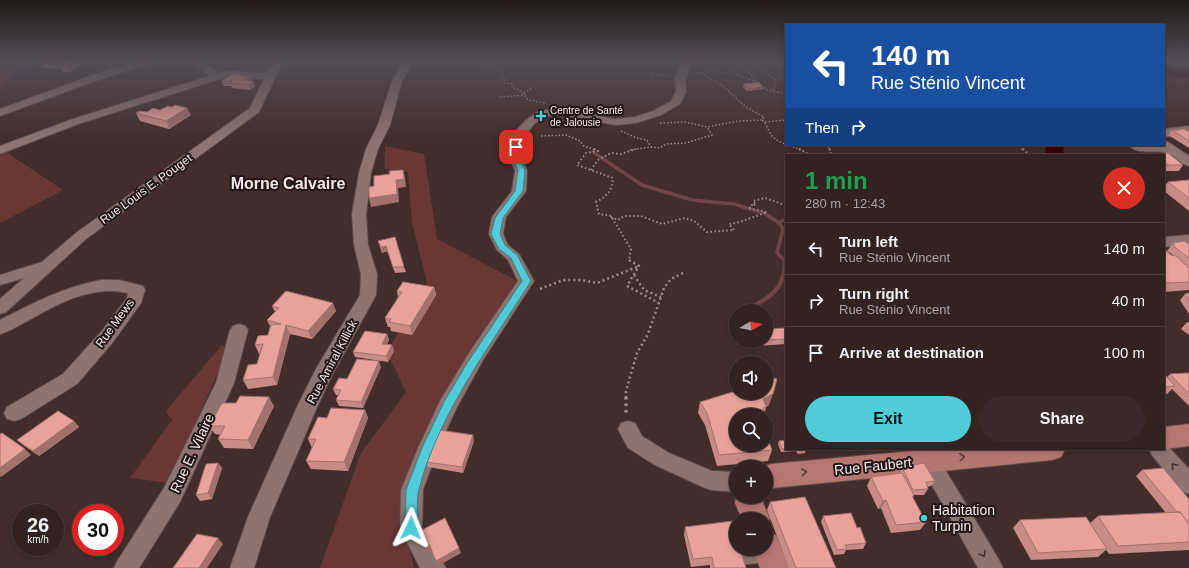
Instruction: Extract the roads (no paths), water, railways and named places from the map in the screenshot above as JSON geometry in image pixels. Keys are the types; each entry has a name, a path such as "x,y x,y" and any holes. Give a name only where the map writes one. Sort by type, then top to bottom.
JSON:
{"main road":[{"path":"1165,438 1189,435"},
{"name":"Rue Faubert","path":"773,476 925,455 1031,450"}],"street":[{"path":"0,113 68,88"},
{"path":"0,150 74,122 181,88"},
{"name":"Rue Louis E. Pouget","path":"0,308 81,236 255,110 266,88"},
{"name":"Rue Amiral Killick","path":"242,568 259,517 308,405 323,374 368,295 369,274 361,245 359,214 365,173 372,149 384,125 395,88"},
{"path":"434,568 426,557 411,528 412,490 428,448 448,405 477,355 526,281 514,257 502,247 496,234 499,218 519,191 521,170 514,157 518,136 530,122 541,114 556,111 615,122 644,117 657,113 674,104 681,92 681,88"},
{"path":"1189,130 1166,140 1189,162"},
{"path":"1165,242 1189,240"},
{"path":"0,280 47,265"},
{"path":"95,296 113,286"},
{"name":"Rue Mews","path":"0,328 58,297 86,287 113,286 128,287 137,290 135,299 107,337 70,379 31,398 14,413"},
{"name":"Rue E. Vilaire","path":"126,568 172,495 225,383 239,330"},
{"path":"628,429 635,442 662,459 711,480 729,490"},
{"path":"1160,450 1189,484"},
{"path":"925,455 991,568"}],"waterway":[{"path":"1054,154 1055,146"},
{"path":"593,152 642,185 692,200 734,204 766,214 779,223"},
{"path":"779,223 785,220"},
{"path":"779,223 783,229 777,253 785,261"},
{"path":"757,304 768,298 779,286 785,270 785,261"}],"place":[{"name":"Centre de Santé de Jalousie","path":"541,116"},
{"name":"Habitation Turpin","path":"924,518"}],"district":[{"name":"Morne Calvaire","path":"288,183"}]}
